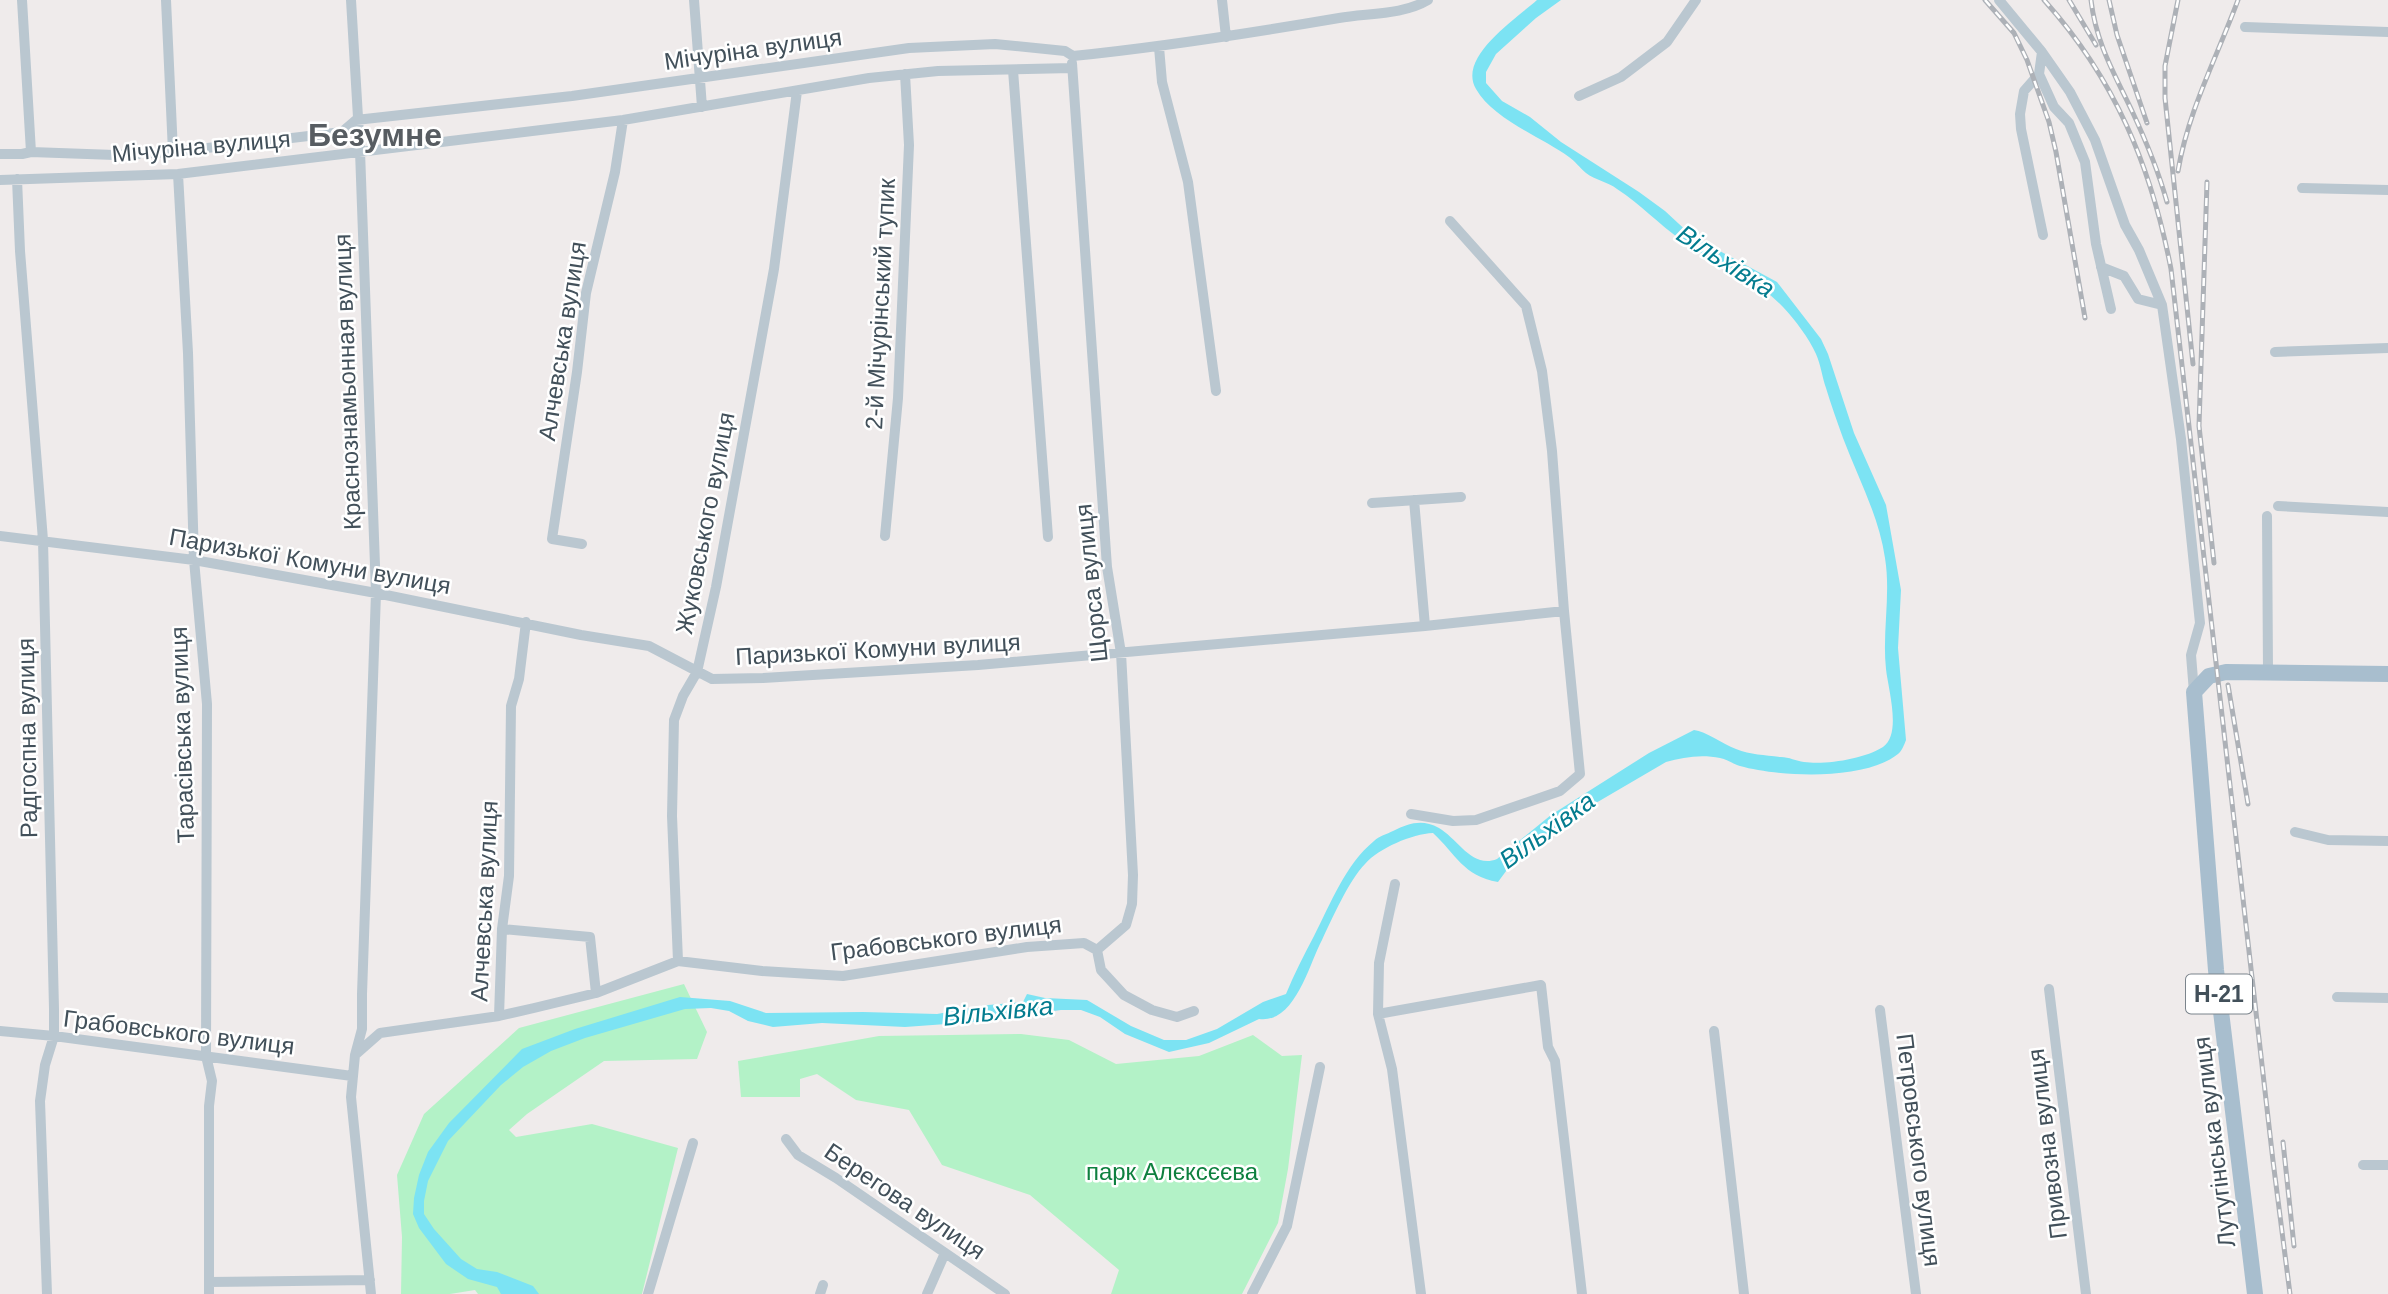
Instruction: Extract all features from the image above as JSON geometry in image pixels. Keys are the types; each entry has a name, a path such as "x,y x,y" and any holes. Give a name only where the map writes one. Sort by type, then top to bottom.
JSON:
{"main road":[{"path":"2194,692 2209,676 2217,674 2388,674"},
{"name":"Лутугінська вулиця","path":"2194,692 2216,970 2255,1294"}],"street":[{"path":"22,0 31,152"},
{"path":"166,0 173,152"},
{"name":"Краснознамьонная вулиця","path":"351,0 356,120 360,151 376,593 362,1029 355,1055 351,1097 371,1294"},
{"path":"694,0 702,107"},
{"path":"1222,0 1226,37"},
{"path":"1360,0 1363,14"},
{"name":"Мічуріна вулиця","path":"0,180 178,174 623,120 869,78 938,71 1013,70 1072,62 1363,14 1415,8 1428,0"},
{"path":"1579,96 1621,77 1667,42 1696,0"},
{"path":"1998,0 2042,52 2070,92 2095,141 2125,225 2139,250 2162,305 2181,439 2200,623 2192,655 2194,692"},
{"path":"2245,27 2388,32"},
{"name":"Мічуріна вулиця","path":"151,153 342,132 356,120 699,79 909,48 995,44 1065,51 1072,62"},
{"path":"1159,47 1163,82 1188,183 1216,391"},
{"path":"2042,52 2039,74 2054,107 2069,123 2085,162 2092,219 2110,309"},
{"name":"Щорса вулиця","path":"1072,62 1107,567 1121,653 1133,875 1132,904 1126,925 1097,950"},
{"path":"1013,70 1048,537"},
{"name":"2-й Мічурінський тупик","path":"885,536 900,371 909,145 905,74"},
{"path":"2039,74 2024,91 2020,114 2043,235"},
{"name":"Жуковського вулиця","path":"678,961 672,817 674,720 682,696 697,672 716,587 774,270 797,91"},
{"name":"Алчевська вулиця","path":"582,544 552,540 586,293 615,172 623,120"},
{"name":"Мічуріна вулиця","path":"0,154 138,154"},
{"name":"Тарасівська вулиця","path":"178,174 188,353 194,560 207,704 206,1056 212,1082 209,1106 209,1288"},
{"name":"Радгоспна вулиця","path":"17,180 20,251 43,540 54,1036 45,1065 40,1101 47,1294"},
{"path":"2302,188 2388,190"},
{"path":"1411,814 1452,821 1476,820 1560,791 1580,774 1551,438 1542,371 1527,306 1450,221"},
{"path":"2101,267 2124,276 2138,299 2162,305"},
{"path":"2275,352 2388,348"},
{"path":"1372,503 1461,497"},
{"path":"1414,500 1425,626"},
{"path":"2278,506 2388,512"},
{"path":"2267,516 2268,672"},
{"name":"Паризької Комуни вулиця","path":"0,536 194,560 649,646 712,679 978,665 1425,626 1564,611"},
{"name":"Алчевська вулиця","path":"499,1016 502,929 509,876 511,706 519,679 526,622"},
{"path":"2295,832 2328,839 2388,841"},
{"path":"1395,884 1379,963 1378,1013 1392,1069 1421,1294"},
{"path":"502,929 590,937 596,993"},
{"name":"Грабовського вулиця","path":"355,1055 380,1033 499,1016 596,993 678,961 762,971 843,976 1027,947 1084,943 1097,950"},
{"path":"1097,950 1101,970 1124,995 1152,1010 1177,1017 1194,1011"},
{"path":"1378,1013 1541,985 1548,1047 1555,1061 1582,1294"},
{"name":"Привозна вулиця","path":"2049,989 2086,1294"},
{"path":"2337,997 2388,998"},
{"name":"Петровського вулиця","path":"1880,1010 1916,1294"},
{"name":"Грабовського вулиця","path":"0,1031 352,1076"},
{"path":"1714,1031 1744,1294"},
{"path":"1252,1294 1287,1226 1320,1067"},
{"name":"Берегова вулиця","path":"786,1139 798,1155 1005,1294"},
{"path":"648,1294 693,1143"},
{"path":"2363,1165 2388,1165"},
{"path":"927,1294 945,1253"},
{"path":"209,1288 370,1280"}],"green space":[{"path":"684,984 707,1032 697,1059 604,1061 527,1114 509,1130 516,1137 592,1124 678,1148 642,1294 478,1294 475,1290 450,1294 401,1294 402,1237 397,1175 424,1114 519,1028"},
{"name":"парк Алєксєєва","path":"1021,1034 1069,1040 1116,1064 1199,1056 1253,1035 1282,1056 1302,1055 1288,1169 1278,1223 1242,1294 1111,1294 1119,1270 1030,1195 942,1165 909,1110 856,1100 817,1074 800,1079 800,1097 741,1097 738,1061 879,1036"}],"water":[{"name":"Вільхівка","path":"1537,0 1561,0 1536,18 1496,54 1486,72 1486,83 1502,101 1530,117 1561,142 1639,192 1692,236 1777,282 1821,339 1854,433 1886,505 1901,590 1898,648 1906,740 1899,753 1883,763 1865,769 1821,774 1776,773 1706,756 1666,762 1560,824 1512,863 1498,882 1476,875 1468,869 1433,833 1396,843 1371,858 1359,871 1336,911 1299,990 1282,1012 1272,1018 1259,1019 1209,1043 1169,1052 1125,1034 1100,1017 1081,1010 905,1027 822,1023 773,1027 748,1021 729,1011 711,1008 685,1009 585,1038 551,1051 523,1067 501,1085 448,1141 428,1181 424,1201 424,1214 461,1259 477,1269 497,1272 533,1286 539,1294 501,1294 497,1287 468,1279 446,1264 419,1228 413,1214 419,1175 428,1152 449,1123 522,1049 575,1029 680,997 730,1001 766,1013 937,1014 1023,1002 1027,994 1045,998 1087,1000 1131,1026 1164,1040 1186,1040 1217,1029 1263,1002 1286,994 1333,898 1355,861 1376,839 1399,828 1416,823 1433,825 1473,856 1488,861 1497,859 1551,815 1649,753 1694,730 1742,751 1813,763 1855,758 1883,747 1889,741 1893,722 1885,655 1887,572 1882,542 1834,413 1816,354 1806,336 1772,296 1681,240 1625,195 1584,171 1569,157 1506,118 1484,100 1472,77 1475,64 1492,39"}],"railway":[{"path":"1985,0 2014,33 2027,60 2049,122 2085,318"},
{"path":"2044,0 2091,61 2127,126 2153,195 2171,269 2290,1294"},
{"path":"2069,0 2096,45"},
{"path":"2091,0 2101,44 2147,145 2167,202"},
{"path":"2109,0 2117,35 2147,123"},
{"path":"2178,0 2165,66 2165,98 2193,364"},
{"path":"2178,171 2196,106 2238,0"},
{"path":"2207,182 2199,426 2214,563"},
{"path":"2228,685 2248,804"},
{"path":"2283,1142 2294,1246"}],"district":[{"name":"Безумне","path":"375,135"}]}
